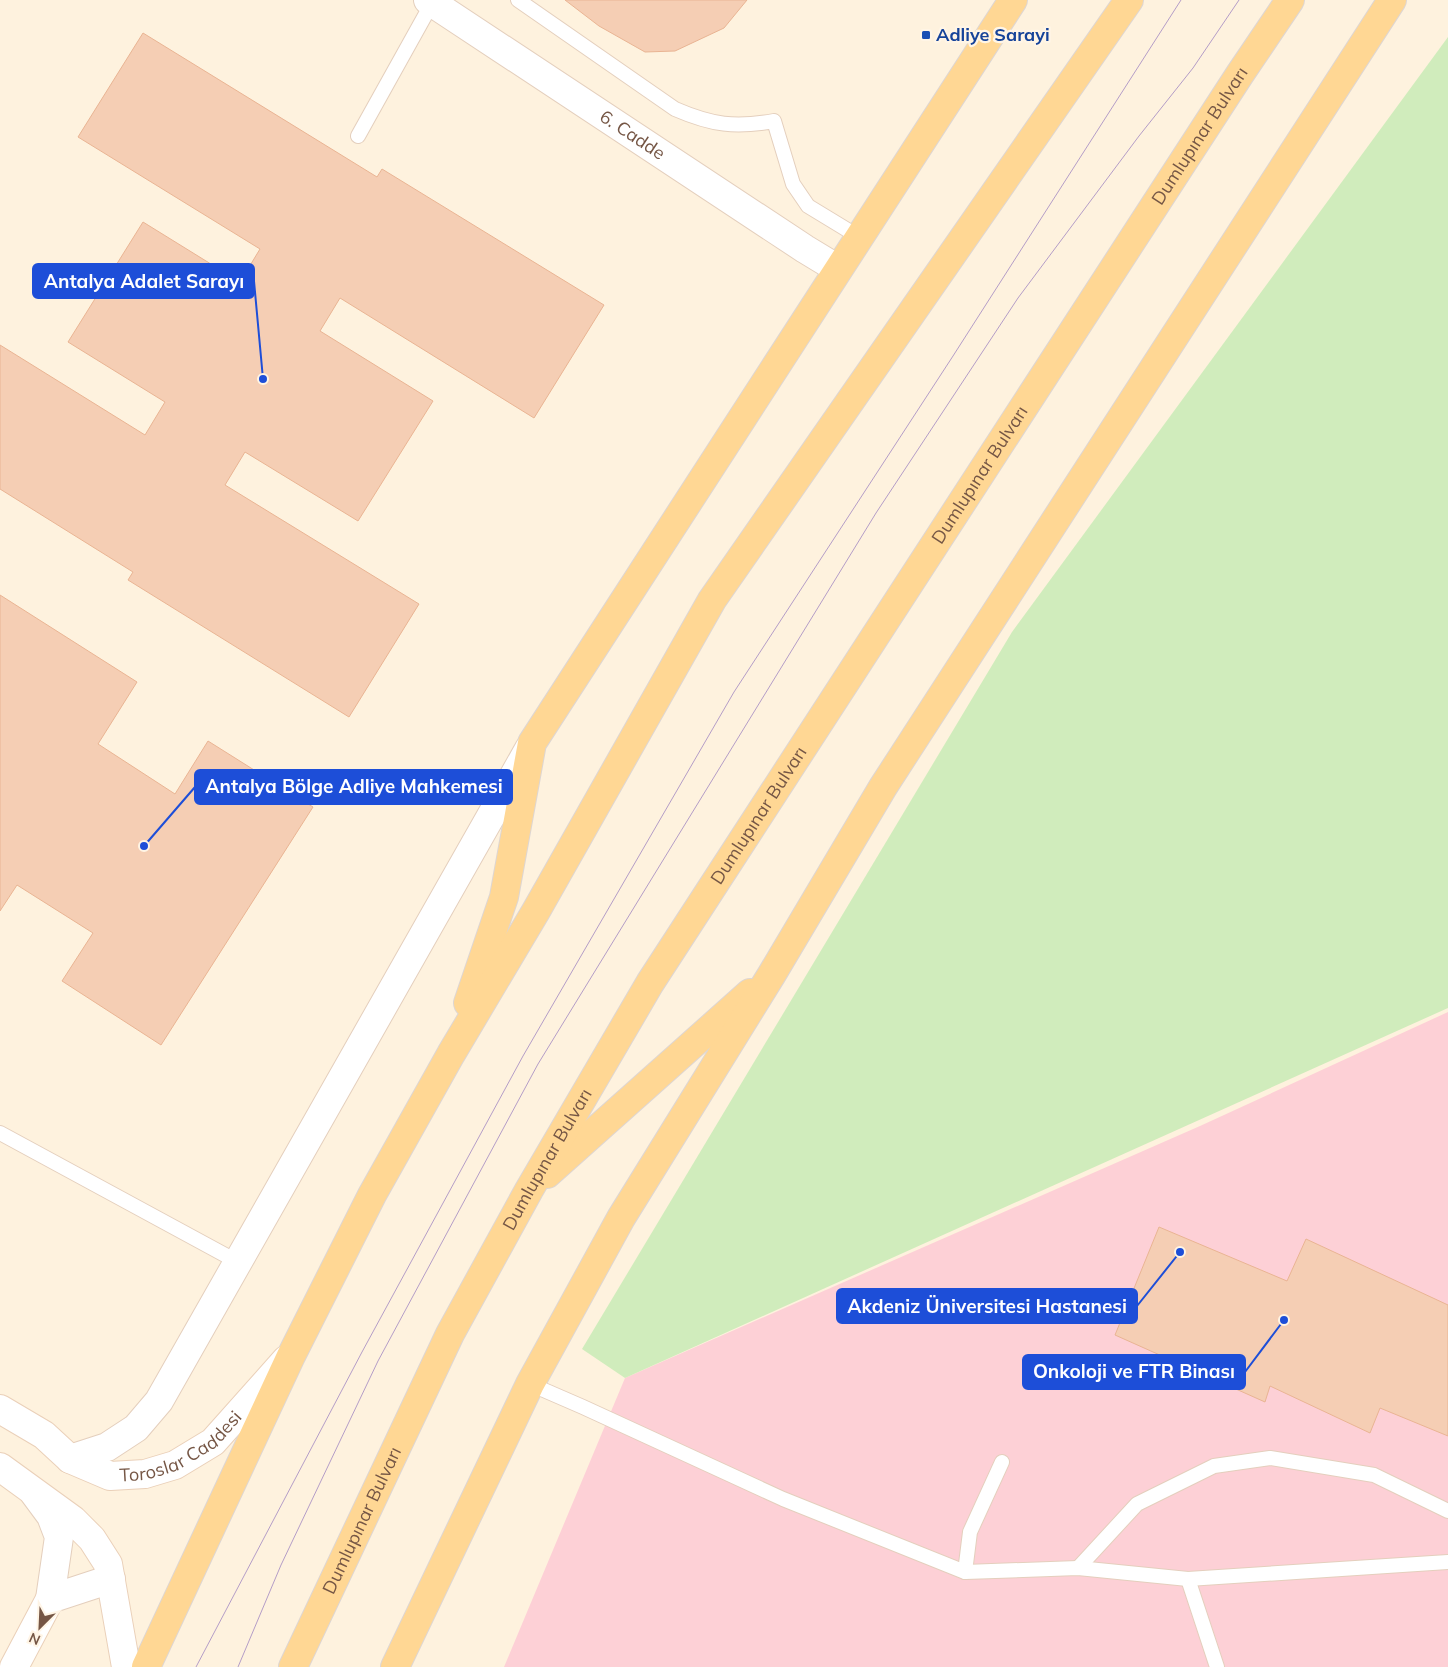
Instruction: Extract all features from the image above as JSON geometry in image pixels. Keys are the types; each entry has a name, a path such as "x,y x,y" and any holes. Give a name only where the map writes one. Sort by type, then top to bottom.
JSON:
{"main road":[{"path":"452,1054 504,896 532,743 1013,0"},
{"path":"146,1667 290,1356 372,1196 712,600 1129,0"},
{"name":"Dumlupınar Bulvarı","path":"293,1667 450,1334 529,1190 650,983 1218,107 1290,0"},
{"path":"395,1667 530,1384 622,1218 772,974 888,779 1392,0"},
{"path":"529,1190 772,974"}],"street":[{"name":"6. Cadde","path":"430,2 797,244 838,269"},
{"path":"70,1459 107,1447 136,1428 159,1401 532,743"},
{"name":"Toroslar Caddesi","path":"0,1409 44,1435 70,1459 110,1476 145,1474 175,1465 213,1442 290,1356"},
{"path":"0,1467 73,1520 92,1539 108,1564 126,1667"},
{"path":"14,1667 50,1599 59,1537 51,1516 34,1491"},
{"path":"50,1599 110,1579"}],"lane":[{"path":"518,0 675,109 713,123 726,125 754,125 774,121 793,184 808,206 859,237"},
{"path":"358,136 430,2"},
{"path":"0,1133 238,1262"},
{"path":"530,1384 783,1499 965,1572 1078,1568 1188,1580 1448,1562"},
{"path":"1078,1568 1137,1504 1214,1466 1270,1458 1374,1475 1448,1511"},
{"path":"965,1572 970,1532 1002,1462"},
{"path":"1188,1580 1217,1667"}],"shaded area":[{"path":"1448,1012 1448,1667 504,1667 625,1378 1200,1126"}],"green space":[{"path":"1448,37 1448,1008 625,1378 582,1349 1012,632"}],"building":[{"path":"565,0 747,0 724,28 675,51 645,52 599,26"},
{"path":"143,33 377,177 382,169 604,305 534,418 340,298 320,331 433,401 358,521 245,452 225,485 419,604 349,717 128,580 133,572 0,489 0,345 145,435 165,402 68,342 143,222 240,282 260,249 78,137"},
{"path":"0,595 137,682 98,744 175,794 208,741 313,807 161,1045 62,981 93,933 17,885 0,911"},
{"path":"1159,1227 1287,1281 1306,1239 1448,1305 1448,1436 1380,1408 1370,1433 1270,1386 1265,1402 1115,1335"}],"tram line":[{"path":"196,1667 362,1352 523,1056 734,692 953,356 1181,0"},
{"path":"238,1667 281,1565 378,1361 538,1064 876,513 1018,298 1139,136 1193,68 1239,0"}],"place":[{"name":"Adliye Sarayi","path":"926,35"},
{"name":"Antalya Adalet Sarayı","path":"263,379"},
{"name":"Antalya Bölge Adliye Mahkemesi","path":"144,846"},
{"name":"Akdeniz Üniversitesi Hastanesi","path":"1180,1252"},
{"name":"Onkoloji ve FTR Binası","path":"1284,1320"}]}
